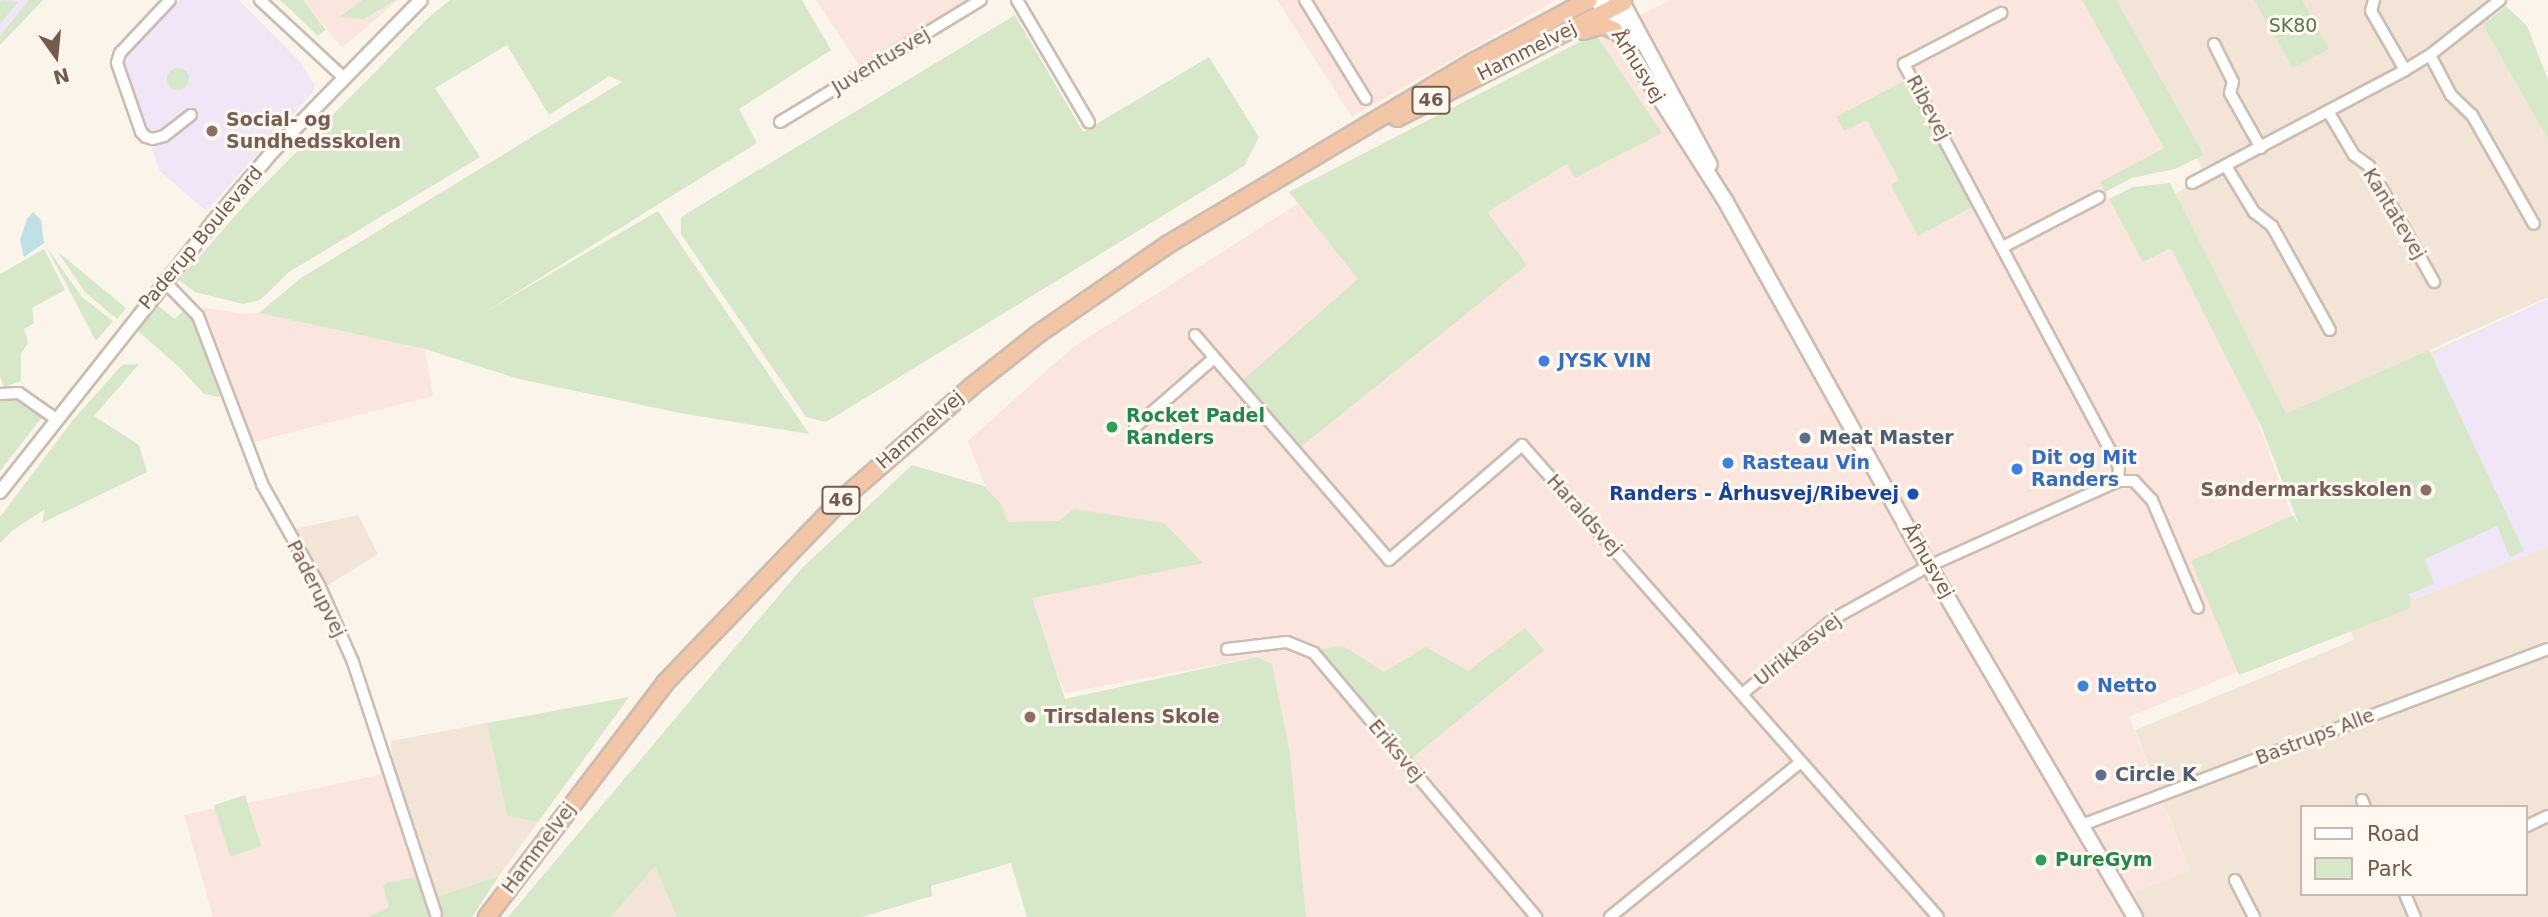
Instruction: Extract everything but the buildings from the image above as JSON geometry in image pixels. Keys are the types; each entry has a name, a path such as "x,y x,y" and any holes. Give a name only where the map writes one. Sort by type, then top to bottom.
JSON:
{"highway":[{"name":"Hammelvej","path":"1283,176 1451,90 1603,3"},
{"name":"Hammelvej","path":"487,917 665,683 840,501 951,403 1038,334 1167,245 1475,61 1603,3"},
{"path":"1451,90 1597,26 1614,30"}],"main road":[{"name":"Århusvej","path":"1603,3 1614,30 1726,202"},
{"name":"Århusvej","path":"1603,3 1683,113 1726,202 1929,566 2135,917"}],"street":[{"path":"170,0 120,53 117,63 141,132 146,137 153,139 164,136 191,115"},
{"path":"260,0 344,78"},
{"name":"Paderup Boulevard","path":"0,492 164,281 273,152 421,0"},
{"name":"Juventusvej","path":"780,122 981,0"},
{"path":"1017,0 1089,122"},
{"path":"1305,0 1366,99"},
{"path":"2374,0 2371,10 2404,70"},
{"path":"2192,183 2329,113 2430,55 2500,0"},
{"name":"Ribevej","path":"2001,13 1904,64 2119,467 2118,481"},
{"path":"2214,44 2233,82 2230,93 2261,148"},
{"path":"2430,55 2451,95 2472,115 2534,224"},
{"name":"Kantatevej","path":"2329,113 2354,155 2369,166 2434,282"},
{"path":"2226,166 2254,212 2272,226 2330,330"},
{"path":"2003,247 2099,197"},
{"name":"Paderupvej","path":"164,281 198,316 262,484 320,587 353,662 436,914"},
{"name":"Haraldsvej","path":"1195,335 1389,560 1522,445 1938,917"},
{"path":"1135,427 1214,358"},
{"path":"0,394 19,393 56,419"},
{"path":"1929,566 2118,481 2134,481 2152,500 2198,608"},
{"name":"Ulrikkasvej","path":"1742,694 1835,618 1929,566"},
{"name":"Eriksvej","path":"1227,649 1287,642 1314,653 1536,917"},
{"name":"Bastrups Alle","path":"2082,825 2548,649"},
{"path":"1611,917 1801,762"},
{"path":"2527,826 2548,816"},
{"path":"2235,880 2253,917"},
{"path":"2406,896 2415,917"}],"shaded area":[{"path":"0,0 43,0 0,45"},
{"name":"Social- og Sundhedsskolen","path":"180,0 239,0 301,63 314,84 314,91 206,211 160,171 120,63"},
{"path":"303,0 398,0 342,48"},
{"path":"816,0 968,0 860,67"},
{"path":"1277,0 1556,0 1352,117"},
{"path":"1669,0 2082,0 2164,148 2100,182 2143,262 2171,247 2255,414 2334,632 2129,717 2190,870 2135,892 2128,917 1306,917 1290,753 1272,664 1257,657 1065,693 968,441 1073,347 1373,156"},
{"path":"2113,0 2497,0 2486,11 2548,125 2548,297 2429,350 2327,400 2548,299 2548,917 2131,917 2135,892 2190,870 2135,730 2354,640 2282,421 2173,195 2206,176"},
{"name":"Søndermarksskolen","path":"2548,299 2548,547 2414,600 2281,433 2436,363 2434,356 2438,351"},
{"path":"202,307 242,314 259,313 425,349 433,396 254,442"},
{"path":"358,515 378,554 328,585 295,529"},
{"path":"487,723 507,816 538,822 499,876 436,897 393,770 391,741"},
{"path":"383,774 425,902 401,917 213,917 184,815 215,808 231,856 262,846 248,803"},
{"path":"655,865 677,917 611,917"}],"green space":[{"path":"29,0 43,0 0,45 0,36"},
{"path":"280,0 303,0 326,30 318,36"},
{"path":"362,0 396,0 364,19 340,17"},
{"path":"450,0 802,0 831,50 739,109 757,143 485,312 658,211 809,434 680,413 519,379 425,349 259,313 301,278 622,82 609,76 549,115 507,45 435,88 480,157 289,272 260,300 243,304 195,292 179,280 250,199 428,18"},
{"path":"2082,0 2116,0 2204,155 2175,169 2132,178 2105,192 2100,182 2164,148"},
{"name":"SK80","path":"2254,0 2302,0 2329,49 2293,68"},
{"path":"0,2 18,2 0,24"},
{"path":"2506,6 2527,26 2548,80 2548,139 2483,25"},
{"path":"1015,15 1083,132 1209,57 1259,137 1244,166 826,422 806,417 681,234 681,217"},
{"path":"1595,34 1662,133 1575,178 1567,164 1487,212 1527,265 1302,446 1243,380 1358,279 1289,192"},
{"path":"178,68 186,71 189,79 186,87 178,90 170,87 167,79 170,71"},
{"path":"1904,81 1972,207 1918,236 1891,185 1899,180 1867,120 1844,131 1836,117"},
{"path":"2170,183 2286,414 2429,350 2524,551 2510,557 2497,526 2425,559 2434,584 2409,594 2411,608 2239,675 2191,561 2293,515 2299,525 2261,426 2171,248 2143,262 2109,199 2133,187"},
{"path":"46,246 82,297 113,321 96,341"},
{"path":"44,249 65,290 32,308 34,323 24,329 28,343 21,354 21,381 4,387 0,376 0,274"},
{"path":"57,251 126,308 117,319 85,292"},
{"path":"157,305 175,319 187,307 195,319 220,397 204,394 179,367 137,330"},
{"path":"139,364 94,416 139,445 147,472 42,523 45,509 13,530 0,543 0,517 73,420 122,365"},
{"path":"6,399 26,403 43,416 0,471 0,401"},
{"name":"Tirsdalens Skole","path":"912,465 984,486 1001,504 1008,522 1058,521 1074,509 1164,523 1203,563 1032,598 1065,699 1257,657 1272,664 1290,753 1306,917 1027,917 1011,863 931,886 932,896 862,917 677,917 655,866 611,917 508,917 802,568"},
{"path":"1525,628 1544,650 1412,758 1318,650 1343,646 1384,672 1426,647 1468,671"},
{"path":"629,697 538,822 507,816 487,723"},
{"path":"245,795 262,846 230,857 214,805"},
{"path":"499,876 472,917 443,917 436,897"},
{"path":"417,877 431,917 368,917 389,907 383,887 386,883"}],"water":[{"path":"33,212 41,220 44,243 24,257 20,240 27,219"}],"place":[{"name":"Social- og Sundhedsskolen","path":"212,131"},
{"name":"JYSK VIN","path":"1544,361"},
{"name":"Rocket Padel Randers","path":"1112,427"},
{"name":"Meat Master","path":"1805,438"},
{"name":"Rasteau Vin","path":"1728,463"},
{"name":"Dit og Mit Randers","path":"2017,469"},
{"name":"Søndermarksskolen","path":"2426,490"},
{"name":"Randers - Århusvej/Ribevej","path":"1913,494"},
{"name":"Netto","path":"2083,686"},
{"name":"Tirsdalens Skole","path":"1030,717"},
{"name":"Circle K","path":"2101,775"},
{"name":"PureGym","path":"2041,860"}]}
